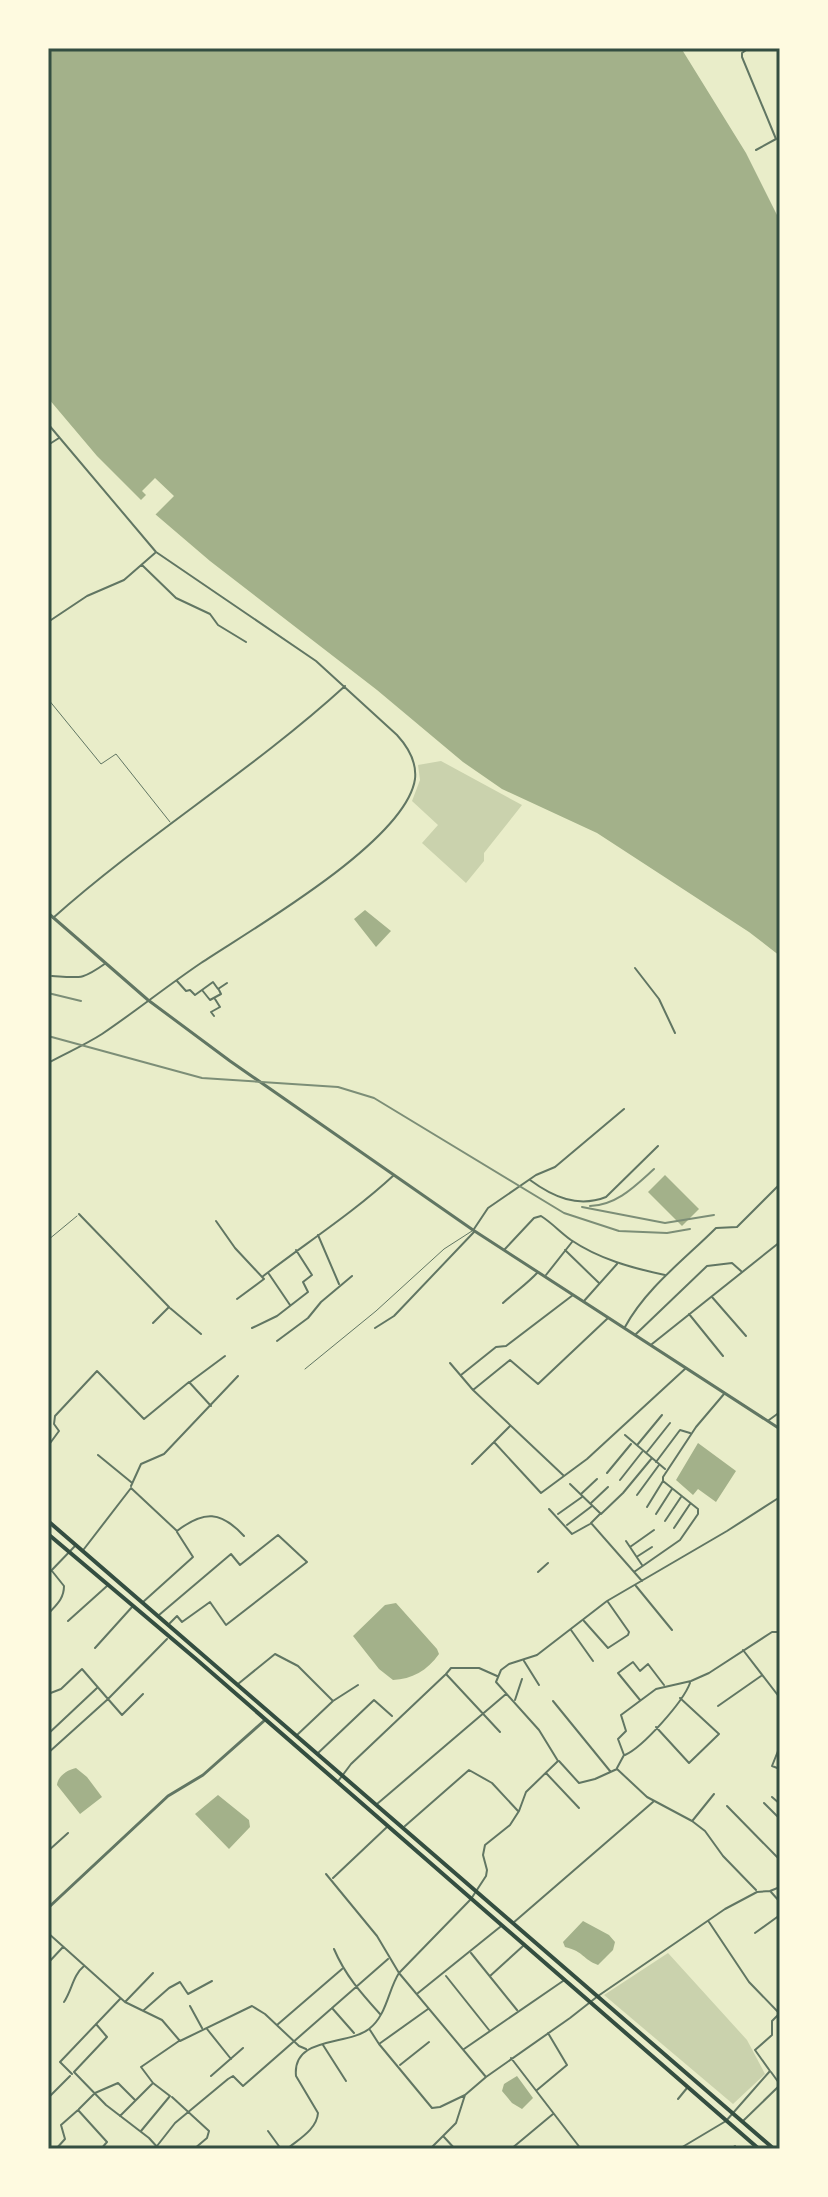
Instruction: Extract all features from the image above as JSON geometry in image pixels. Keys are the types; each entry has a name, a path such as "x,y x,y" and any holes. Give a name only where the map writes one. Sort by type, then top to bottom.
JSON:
{"main road":[{"path":"48,1521 774,2149"},
{"path":"48,1534 759,2149"}],"street":[{"path":"749,48 742,53 742,57 778,138 756,150"},
{"path":"48,424 156,552 283,637 346,686 408,748 414,764 415,780 405,802 374,840 330,875 100,1034 48,1063"},
{"path":"48,445 60,437"},
{"path":"48,622 87,596 124,580 156,552"},
{"path":"142,565 176,598 210,614 218,625 246,642"},
{"path":"53,918 346,686"},
{"path":"48,913 148,1000 394,1175 474,1231 780,1429"},
{"path":"52,976 88,976 106,963"},
{"path":"635,968 659,999 675,1033"},
{"path":"177,980 186,991 190,990 195,995 213,982 221,994 210,1000 202,990"},
{"path":"218,989 227,983"},
{"path":"214,998 220,1007 211,1012 214,1016"},
{"path":"375,1328 394,1316 474,1231 488,1208 555,1167 624,1109"},
{"path":"530,1180 553,1195 572,1201 595,1201 618,1187 658,1146"},
{"path":"237,1299 296,1250 366,1201 394,1175"},
{"path":"625,1327 632,1313 716,1228 737,1227 780,1184"},
{"path":"79,1214 169,1307 201,1334"},
{"path":"504,1250 538,1216 573,1241 618,1263 667,1276"},
{"path":"216,1221 235,1248 262,1277"},
{"path":"317,1235 340,1285"},
{"path":"545,1276 573,1241"},
{"path":"652,1344 780,1242"},
{"path":"252,1328 291,1306 308,1292 303,1282 312,1275 296,1250"},
{"path":"565,1250 599,1283"},
{"path":"584,1301 618,1263"},
{"path":"636,1334 707,1266 732,1263 742,1271"},
{"path":"503,1303 538,1271"},
{"path":"267,1273 291,1306"},
{"path":"277,1341 308,1318 321,1302 352,1276"},
{"path":"461,1375 496,1347 506,1346 574,1294"},
{"path":"711,1296 746,1336"},
{"path":"153,1323 169,1307"},
{"path":"689,1314 723,1356"},
{"path":"473,1390 510,1360 538,1384 609,1317"},
{"path":"48,1446 59,1431 54,1424 55,1416 97,1371 144,1419 225,1356"},
{"path":"450,1363 473,1390 564,1476"},
{"path":"494,1442 541,1493 587,1459 687,1367"},
{"path":"82,1551 131,1488 141,1464 161,1456 238,1376"},
{"path":"189,1382 211,1406"},
{"path":"647,1507 666,1470 725,1393"},
{"path":"768,1421 780,1412"},
{"path":"637,1445 662,1415"},
{"path":"620,1480 670,1423"},
{"path":"472,1464 510,1425"},
{"path":"637,1495 680,1430 691,1434"},
{"path":"625,1435 666,1470"},
{"path":"607,1473 632,1443"},
{"path":"98,1455 132,1483"},
{"path":"549,1509 572,1534 601,1514 652,1458"},
{"path":"558,1514 597,1479"},
{"path":"634,1572 680,1540 699,1511 663,1481"},
{"path":"570,1484 601,1514"},
{"path":"567,1525 608,1487"},
{"path":"131,1488 177,1531 193,1557 142,1603"},
{"path":"656,1514 672,1488"},
{"path":"665,1521 682,1496"},
{"path":"691,1681 656,1727 634,1750 624,1755 617,1769 579,1783 558,1761 539,1730 496,1682 501,1670 537,1655 607,1601 780,1497"},
{"path":"674,1528 690,1503"},
{"path":"177,1531 197,1518 215,1516 226,1519 244,1536"},
{"path":"591,1523 642,1581"},
{"path":"630,1547 654,1530"},
{"path":"48,1753 108,1699 169,1637 169,1626 177,1616 182,1622 210,1602 226,1625 307,1562 278,1535 240,1565 231,1554 158,1616"},
{"path":"626,1541 643,1566"},
{"path":"48,1574 76,1545"},
{"path":"637,1556 652,1547"},
{"path":"538,1572 548,1563"},
{"path":"48,1614 64,1592 64,1586 52,1571"},
{"path":"68,1621 108,1585"},
{"path":"635,1585 672,1630"},
{"path":"582,1619 608,1648 628,1635 629,1632 607,1601"},
{"path":"95,1648 133,1606"},
{"path":"570,1629 593,1661"},
{"path":"624,1755 618,1739 626,1731 621,1715 640,1700 665,1686 691,1681 709,1673 742,1649 772,1632 780,1632"},
{"path":"742,1649 780,1698"},
{"path":"237,1685 275,1654 298,1666 333,1701"},
{"path":"523,1660 539,1685"},
{"path":"640,1700 618,1673 633,1662 640,1671 648,1664 665,1686"},
{"path":"337,1782 383,1732 451,1668 479,1668 498,1677"},
{"path":"48,1694 61,1689 82,1669 120,1715 143,1694"},
{"path":"446,1674 500,1732"},
{"path":"718,1706 762,1675"},
{"path":"514,1702 522,1679"},
{"path":"296,1736 333,1701 358,1685"},
{"path":"48,1734 98,1687"},
{"path":"376,1805 507,1693"},
{"path":"656,1727 689,1763 719,1734 680,1698"},
{"path":"317,1754 374,1700 392,1716"},
{"path":"553,1701 611,1771"},
{"path":"48,1908 168,1796 203,1775 265,1720"},
{"path":"780,1746 772,1766 780,1769"},
{"path":"287,2149 318,2119 318,2113 295,2074 307,2049 342,2041 369,2029 381,2015 399,1973 477,1892 487,1870 483,1855 485,1845 510,1825 519,1812 526,1792 558,1761"},
{"path":"617,1769 654,1801 705,1831 723,1856 757,1892"},
{"path":"402,1828 469,1770 492,1783 519,1812"},
{"path":"545,1772 579,1808"},
{"path":"692,1821 714,1794"},
{"path":"772,1797 780,1804"},
{"path":"513,1923 654,1801"},
{"path":"764,1803 780,1819"},
{"path":"727,1806 780,1860"},
{"path":"332,1879 387,1826"},
{"path":"48,1851 68,1833"},
{"path":"326,1874 377,1936 399,1973 486,2077"},
{"path":"369,2029 432,2108 440,2107 465,2095 589,2002 725,1909 757,1892 780,1887"},
{"path":"770,1891 780,1902"},
{"path":"755,1933 780,1915"},
{"path":"708,1921 749,1982 780,2014 772,2021 772,2035 755,2050 780,2085 742,2122"},
{"path":"418,1993 501,1926"},
{"path":"48,1933 125,2002 162,2020 180,2041"},
{"path":"490,1976 524,1945"},
{"path":"48,1963 64,1946"},
{"path":"334,1949 342,1969 381,2015"},
{"path":"470,1952 518,2012"},
{"path":"121,1998 60,2062 158,2147 175,2123 189,2111 233,2076 243,2086 389,1958"},
{"path":"64,2002 73,1989 75,1975 85,1965"},
{"path":"277,2025 342,1969"},
{"path":"125,2002 153,1973"},
{"path":"444,1974 490,2031"},
{"path":"464,2049 564,1980"},
{"path":"142,2012 180,1982 188,1994 212,1981"},
{"path":"190,2006 231,2059"},
{"path":"194,2149 207,2138 209,2131 153,2083 141,2067 180,2041 252,2006 258,2007 294,2042 307,2049"},
{"path":"331,2007 356,2035"},
{"path":"379,2044 429,2008"},
{"path":"48,2098 107,2037 96,2024"},
{"path":"536,2091 567,2065 548,2033"},
{"path":"399,2066 429,2042"},
{"path":"322,2044 346,2081"},
{"path":"211,2076 243,2048"},
{"path":"511,2058 581,2149"},
{"path":"679,2149 726,2121 770,2071"},
{"path":"56,2149 65,2139 61,2125 95,2093 118,2082 135,2100"},
{"path":"120,2116 153,2083"},
{"path":"678,2099 688,2087"},
{"path":"430,2149 456,2123 465,2095"},
{"path":"141,2132 170,2096"},
{"path":"78,2110 107,2142 101,2149"},
{"path":"511,2149 554,2114"},
{"path":"268,2131 281,2149"},
{"path":"443,2136 455,2149"},
{"path":"730,2149 735,2146"}],"lane":[{"path":"48,699 101,764 116,754 172,824"},
{"path":"48,1240 79,1214"},
{"path":"305,1369 376,1311 444,1249 474,1231"}],"shaded area":[{"path":"48,48 681,48 746,153 780,221 780,956 749,932 597,833 502,789 463,762 155,514 97,456 48,398"},
{"path":"441,761 522,805 484,853 484,861 466,883 422,843 438,825 412,801 420,780 418,765"},
{"path":"365,910 391,931 376,947 354,919"},
{"path":"665,1175 699,1209 682,1226 648,1192"},
{"path":"698,1443 736,1471 716,1502 698,1489 693,1495 676,1480"},
{"path":"396,1603 439,1654 419,1673 393,1680 379,1669 353,1636 385,1605"},
{"path":"76,1768 102,1797 80,1814 57,1785 64,1774"},
{"path":"218,1795 249,1820 250,1827 229,1849 195,1814"},
{"path":"583,1921 609,1935 615,1942 613,1950 598,1965 565,1947 563,1942"},
{"path":"668,1953 747,2040 765,2074 733,2104 604,1995"},
{"path":"517,2076 533,2098 522,2109 502,2091 504,2084"}],"pier":[{"path":"155,478 174,496 153,517 138,503 146,495 142,491"}],"railway":[{"path":"48,993 81,1001"},
{"path":"48,1036 202,1078 338,1087 374,1098 564,1213 619,1231 667,1233 690,1229"},
{"path":"590,1206 617,1198 654,1169"},
{"path":"582,1207 665,1223 714,1215"}]}
